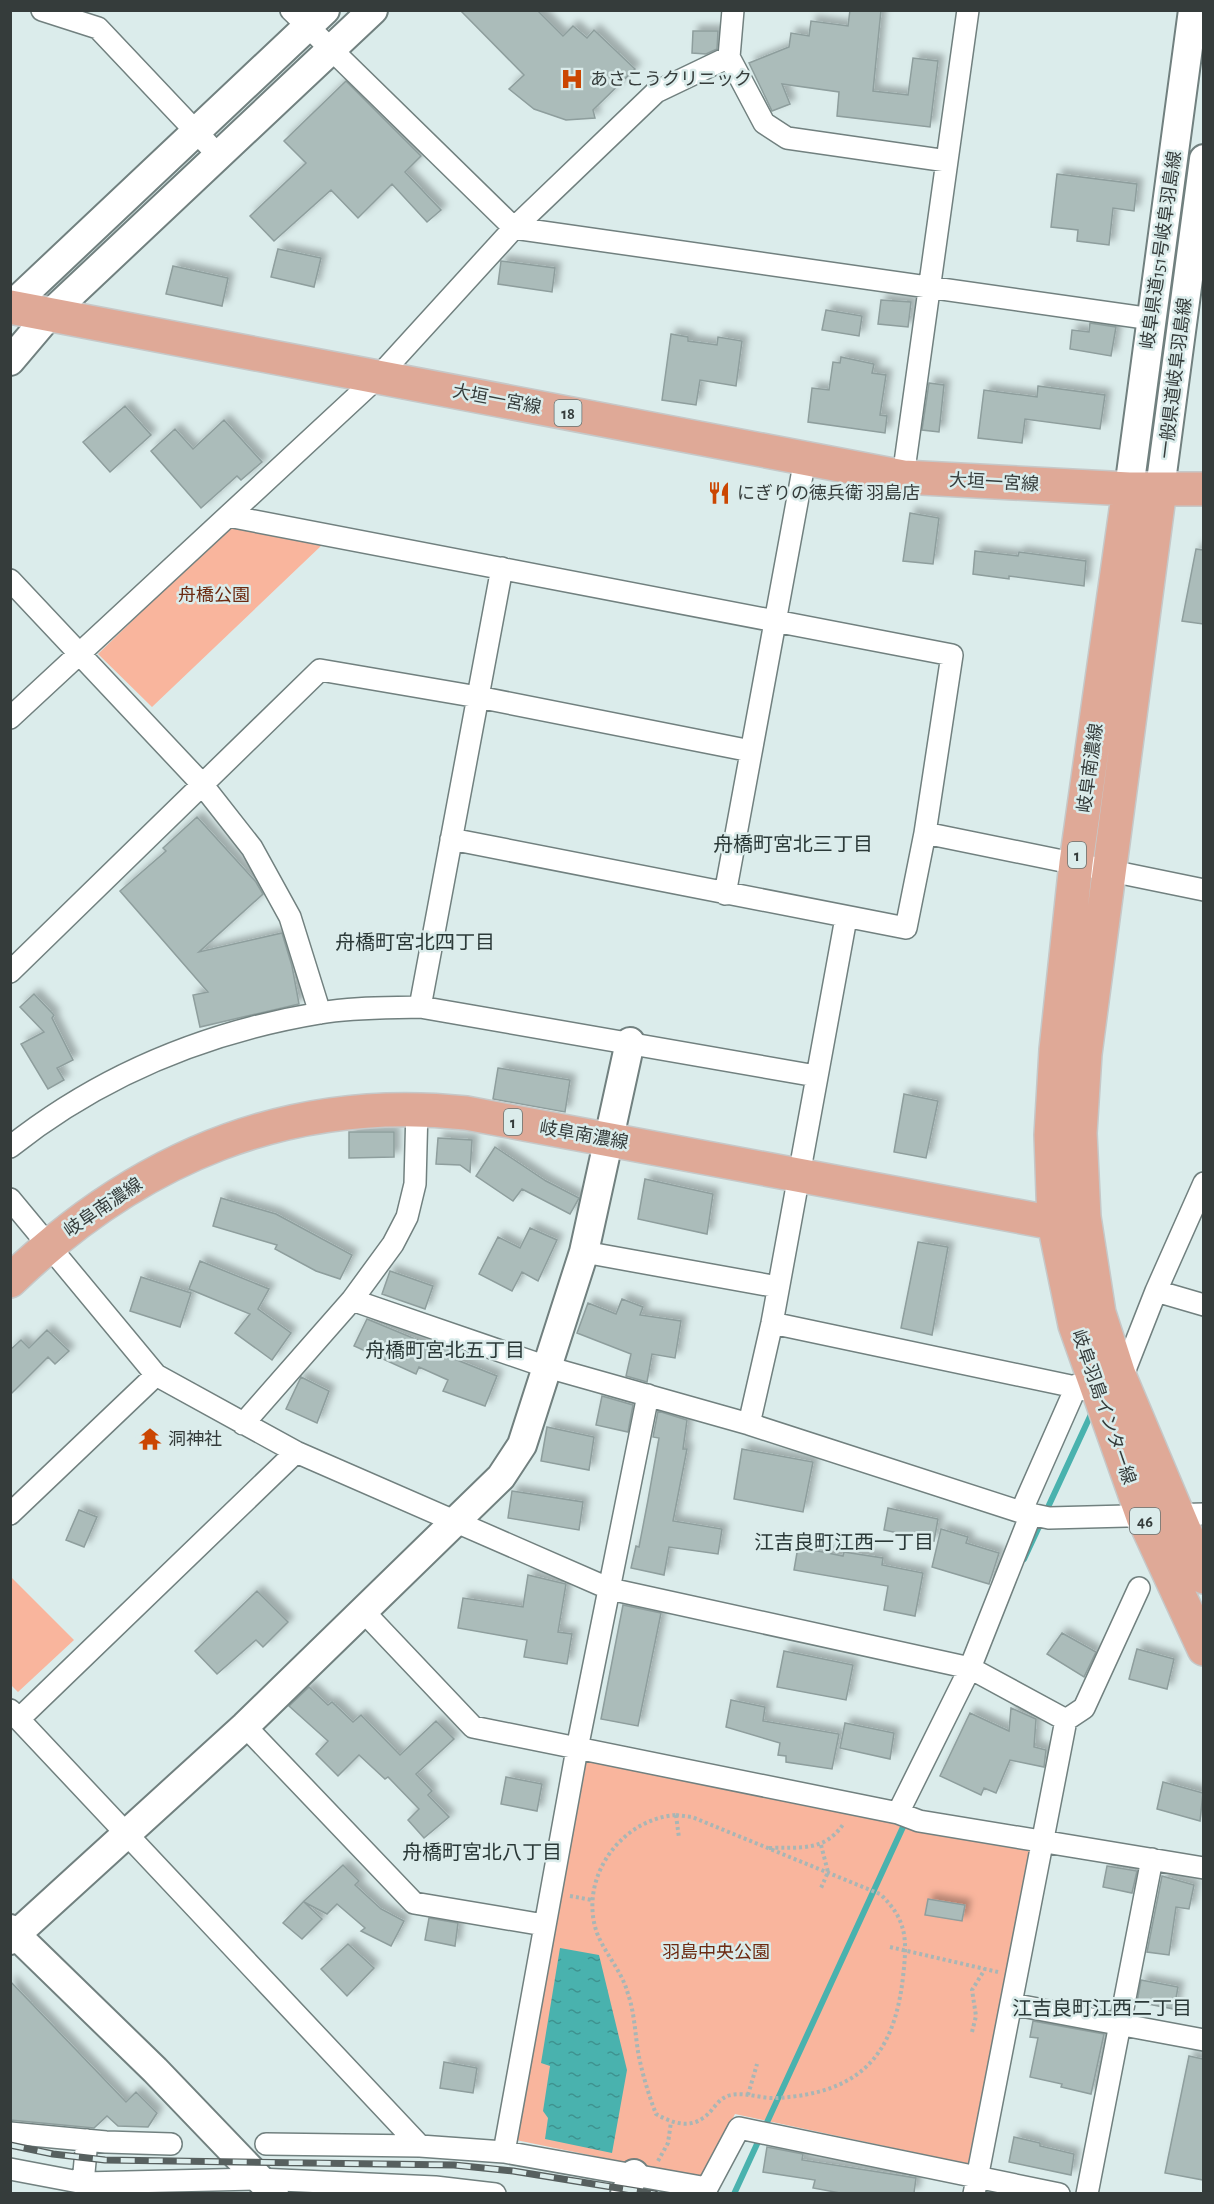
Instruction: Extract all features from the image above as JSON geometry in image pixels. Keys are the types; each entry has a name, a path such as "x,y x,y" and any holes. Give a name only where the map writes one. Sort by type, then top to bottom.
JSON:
{"main road":[{"name":"大垣一宮線","path":"11,307 903,477 1145,489"},
{"path":"1145,489 1203,489"},
{"name":"岐阜南濃線","path":"1069,1220 1051,1135 1054,1082 1076,863 1145,489"},
{"name":"岐阜南濃線","path":"1069,1220 1080,1133 1085,1054 1111,870 1145,489"},
{"name":"岐阜南濃線","path":"10,1281 50,1243 124,1190 162,1167 207,1146 296,1121 378,1109 417,1108 466,1113 608,1138 797,1177 1069,1220"},
{"name":"岐阜羽島インター線","path":"1069,1220 1087,1319 1103,1384 1143,1517 1203,1649"},
{"name":"岐阜羽島インター線","path":"1103,1384 1190,1515 1203,1577"}],"street":[{"path":"42,10 98,28 219,156"},
{"path":"10,361 49,315 373,10"},
{"path":"733,10 729,57 764,123 787,138 947,161"},
{"path":"903,477 968,10"},
{"name":"岐阜県道151号岐阜羽島線","path":"1145,489 1152,319 1193,10"},
{"path":"11,307 196,132 308,16 331,50 514,228 929,285 1152,319"},
{"path":"10,718 380,376 514,228 656,92 729,57"},
{"name":"一般県道岐阜羽島線","path":"1145,489 1198,249 1203,159"},
{"path":"725,894 805,459"},
{"path":"228,516 775,619 952,655 925,833 906,928 451,839"},
{"path":"420,1007 502,568"},
{"path":"10,580 201,783 252,848 290,917 320,1013"},
{"path":"10,972 201,783 320,670 478,697 751,750"},
{"path":"925,833 1203,890"},
{"path":"749,1424 772,1323 846,918"},
{"path":"10,1147 32,1130 100,1088 152,1060 204,1040 320,1013 420,1007 816,1076"},
{"path":"266,2186 155,2070 12,1934 128,1835 245,1726 501,1477 522,1445 584,1252 630,1042"},
{"path":"243,1424 352,1300 393,1244 407,1216 415,1184 417,1108"},
{"path":"898,1813 970,1668 1035,1515 1103,1384 1156,1291 1203,1183"},
{"path":"10,1199 50,1243 156,1375 296,1452 610,1589 970,1668 1066,1720"},
{"path":"584,1252 778,1287"},
{"path":"1156,1291 1203,1305"},
{"path":"352,1300 547,1367 749,1424 1035,1515 1143,1517 1190,1515"},
{"path":"772,1323 1103,1384"},
{"path":"10,1514 156,1375"},
{"path":"504,2152 577,1749 648,1395"},
{"path":"296,1452 15,1714 420,2146"},
{"path":"976,2185 1066,1720 1084,1708 1139,1588"},
{"path":"364,1612 473,1726 898,1813 919,1821 1043,1839 1203,1868"},
{"path":"245,1726 414,1903 544,1925"},
{"path":"1087,2193 1152,1859"},
{"path":"1011,2004 1203,2040"},
{"path":"266,2144 420,2146 504,2152 707,2188 739,2128 976,2185 1059,2193"},
{"path":"10,2133 171,2144"},
{"path":"83,2188 87,2140"},
{"path":"10,2169 83,2188 435,2187 495,2193"}],"path":[{"path":"767,1848 820,1845 835,1837 850,1814"},
{"path":"676,1815 679,1838"},
{"path":"659,1816 692,1817 767,1848 880,1894 893,1906 903,1922 906,1951 901,1998 888,2042 859,2075 822,2091 775,2098 731,2095 717,2102 703,2118 684,2123 671,2122 656,2114 650,2098 639,2057 628,1994 618,1967 598,1935 591,1909 593,1890 607,1856 621,1840 639,1824 659,1816"},
{"path":"820,1845 828,1872 820,1888"},
{"path":"561,1894 592,1900"},
{"path":"890,1947 1002,1973"},
{"path":"972,2032 976,2016 972,1990 985,1969"},
{"path":"748,2095 757,2064"},
{"path":"639,2177 668,2143 671,2122"}],"green space":[{"name":"舟橋公園","path":"230,526 322,545 152,707 98,654"},
{"path":"11,1577 74,1640 18,1692 11,1685"},
{"name":"羽島中央公園","path":"584,1760 1031,1848 968,2164 735,2114 701,2178 516,2140"}],"water":[{"path":"560,1948 599,1955 627,2070 612,2153 545,2139 548,2118 543,2111 550,2066 541,2063"}],"building":[{"name":"あさこうクリニック","path":"460,10 537,10 563,36 573,26 587,38 594,30 635,69 593,110 595,118 566,120 534,109 509,89 524,75"},
{"path":"850,10 881,10 873,91 908,95 913,58 938,61 930,127 837,116 839,92 782,84 790,104 772,111 749,63 789,47 791,33 809,36 811,21 848,26"},
{"path":"693,31 718,31 717,49 706,54 692,53"},
{"path":"346,81 421,156 405,172 441,210 427,222 392,184 358,218 331,190 274,241 250,216 306,163 284,141"},
{"path":"1057,174 1137,184 1134,211 1113,208 1109,245 1077,241 1078,230 1051,227"},
{"path":"278,249 321,258 314,287 271,277"},
{"path":"501,261 555,268 552,292 498,284"},
{"path":"173,266 228,278 222,306 166,294"},
{"path":"881,300 911,302 908,327 878,324"},
{"path":"826,310 862,316 859,336 822,330"},
{"path":"1090,323 1116,327 1111,356 1070,349 1072,330 1089,332"},
{"path":"671,334 688,337 688,341 717,345 718,337 742,341 736,386 700,380 696,405 662,400"},
{"path":"841,357 874,364 872,373 886,375 880,415 887,416 885,433 808,422 812,388 829,390 833,362 840,363"},
{"path":"929,383 944,385 939,432 922,430"},
{"path":"1038,386 1105,395 1100,429 1025,419 1022,443 978,438 984,390 1037,397"},
{"path":"125,406 151,435 110,472 83,442"},
{"path":"224,420 262,462 241,480 237,476 201,508 151,451 175,429 193,449"},
{"path":"910,513 939,518 933,564 903,561"},
{"path":"1196,549 1203,550 1203,624 1182,621"},
{"path":"975,551 1018,556 1019,552 1086,561 1084,586 1009,576 1009,579 973,574"},
{"path":"197,817 256,882 263,894 199,952 282,933 292,966 299,1004 200,1027 193,995 208,992 120,891 166,851 163,848"},
{"path":"34,994 54,1015 52,1018 73,1060 57,1068 64,1080 48,1089 21,1044 44,1032 20,1007"},
{"path":"498,1068 570,1080 565,1112 493,1099"},
{"path":"904,1094 938,1101 926,1158 894,1152"},
{"path":"349,1132 394,1132 394,1157 349,1158"},
{"path":"438,1138 472,1140 470,1172 460,1165 436,1164"},
{"path":"495,1147 546,1181 579,1198 570,1214 522,1189 513,1201 476,1176"},
{"path":"645,1179 713,1194 707,1234 638,1219"},
{"path":"221,1198 276,1214 352,1255 340,1279 316,1271 275,1249 277,1245 213,1226"},
{"path":"530,1228 557,1240 538,1281 522,1272 512,1291 479,1274 498,1237 520,1248"},
{"path":"918,1242 948,1247 932,1335 901,1328"},
{"path":"200,1261 269,1289 258,1309 291,1333 272,1360 235,1333 250,1314 189,1289"},
{"path":"390,1271 433,1286 425,1309 382,1294"},
{"path":"141,1277 191,1293 180,1327 130,1311"},
{"path":"622,1299 643,1307 640,1315 681,1321 675,1358 652,1354 647,1382 626,1376 631,1354 577,1333 588,1303 616,1314"},
{"path":"367,1319 432,1346 433,1343 454,1352 452,1358 497,1376 485,1406 443,1391 448,1380 419,1367 416,1374 354,1346"},
{"path":"47,1330 69,1351 55,1364 48,1357 10,1395 10,1350 21,1340 29,1348"},
{"path":"301,1377 329,1391 317,1423 286,1409"},
{"path":"602,1396 633,1405 628,1432 596,1425"},
{"path":"658,1411 687,1420 683,1449 687,1449 673,1521 722,1529 718,1554 669,1547 664,1575 631,1568 636,1546 639,1547 659,1438 653,1437"},
{"path":"547,1427 594,1437 589,1470 541,1461"},
{"path":"742,1449 813,1462 803,1512 734,1499"},
{"path":"512,1491 583,1502 579,1530 508,1518"},
{"path":"888,1508 938,1519 934,1541 884,1530"},
{"path":"79,1510 97,1517 84,1547 66,1540"},
{"path":"941,1529 968,1537 966,1543 999,1553 989,1584 932,1567"},
{"path":"798,1547 843,1556 844,1552 883,1558 882,1565 923,1573 915,1616 884,1610 888,1586 794,1570"},
{"path":"528,1575 566,1584 558,1632 572,1634 567,1664 524,1657 527,1640 458,1628 463,1598 523,1607"},
{"path":"257,1591 288,1622 263,1647 256,1640 217,1674 195,1651"},
{"path":"623,1605 661,1613 638,1726 601,1719"},
{"path":"1062,1633 1096,1652 1084,1677 1047,1654"},
{"path":"1137,1649 1174,1659 1167,1689 1129,1679"},
{"path":"784,1651 853,1665 846,1700 777,1687"},
{"path":"309,1687 328,1705 332,1702 353,1722 361,1715 400,1755 436,1721 454,1739 416,1774 432,1791 428,1795 449,1817 424,1838 408,1820 419,1809 388,1777 385,1779 359,1755 338,1776 316,1754 328,1741 289,1706"},
{"path":"731,1700 765,1707 763,1721 839,1734 832,1769 786,1762 786,1756 778,1755 780,1743 726,1727"},
{"path":"1011,1708 1036,1719 1034,1747 1046,1750 1044,1767 1010,1760 996,1793 984,1788 981,1795 940,1776 970,1713 1009,1731"},
{"path":"845,1723 894,1733 890,1759 840,1748"},
{"path":"506,1777 542,1784 537,1811 501,1804"},
{"path":"1163,1782 1203,1793 1200,1821 1157,1809"},
{"path":"343,1865 359,1881 355,1885 381,1909 404,1921 391,1946 361,1931 365,1928 337,1904 327,1914 304,1902 322,1919 302,1939 283,1923 304,1901"},
{"path":"1107,1866 1137,1871 1132,1893 1103,1887"},
{"path":"1162,1876 1194,1885 1189,1909 1176,1907 1169,1955 1147,1952"},
{"path":"928,1899 965,1905 962,1921 925,1915"},
{"path":"429,1918 458,1923 455,1946 425,1940"},
{"path":"348,1944 374,1968 347,1996 321,1969"},
{"path":"1141,1980 1178,1987 1174,2009 1137,2002"},
{"path":"10,1981 126,2102 136,2092 157,2113 148,2127 118,2126 107,2116 94,2128 10,2120"},
{"path":"1033,2021 1104,2034 1091,2094 1061,2087 1062,2084 1030,2077 1038,2038 1030,2037"},
{"path":"1189,2056 1203,2059 1203,2180 1165,2173"},
{"path":"444,2062 477,2068 473,2093 440,2088"},
{"path":"1014,2137 1074,2154 1071,2175 1009,2162"},
{"path":"767,2147 803,2154 802,2160 916,2178 914,2193 840,2193 813,2188 815,2180 763,2172"}],"waterway":[{"path":"1024,1559 1093,1410"},
{"path":"734,2194 903,1827"}],"railway":[{"path":"10,2145 53,2154 105,2160 454,2165 513,2171 655,2194"}],"place":[{"name":"あさこうクリニック","path":"572,79"},
{"name":"にぎりの徳兵衛 羽島店","path":"719,493"},
{"name":"洞神社","path":"150,1439"}],"district":[{"name":"舟橋町宮北三丁目","path":"793,844"},
{"name":"舟橋町宮北四丁目","path":"415,942"},
{"name":"舟橋町宮北五丁目","path":"445,1350"},
{"name":"江吉良町江西一丁目","path":"844,1542"},
{"name":"舟橋町宮北八丁目","path":"482,1852"},
{"name":"江吉良町江西二丁目","path":"1102,2008"}]}
